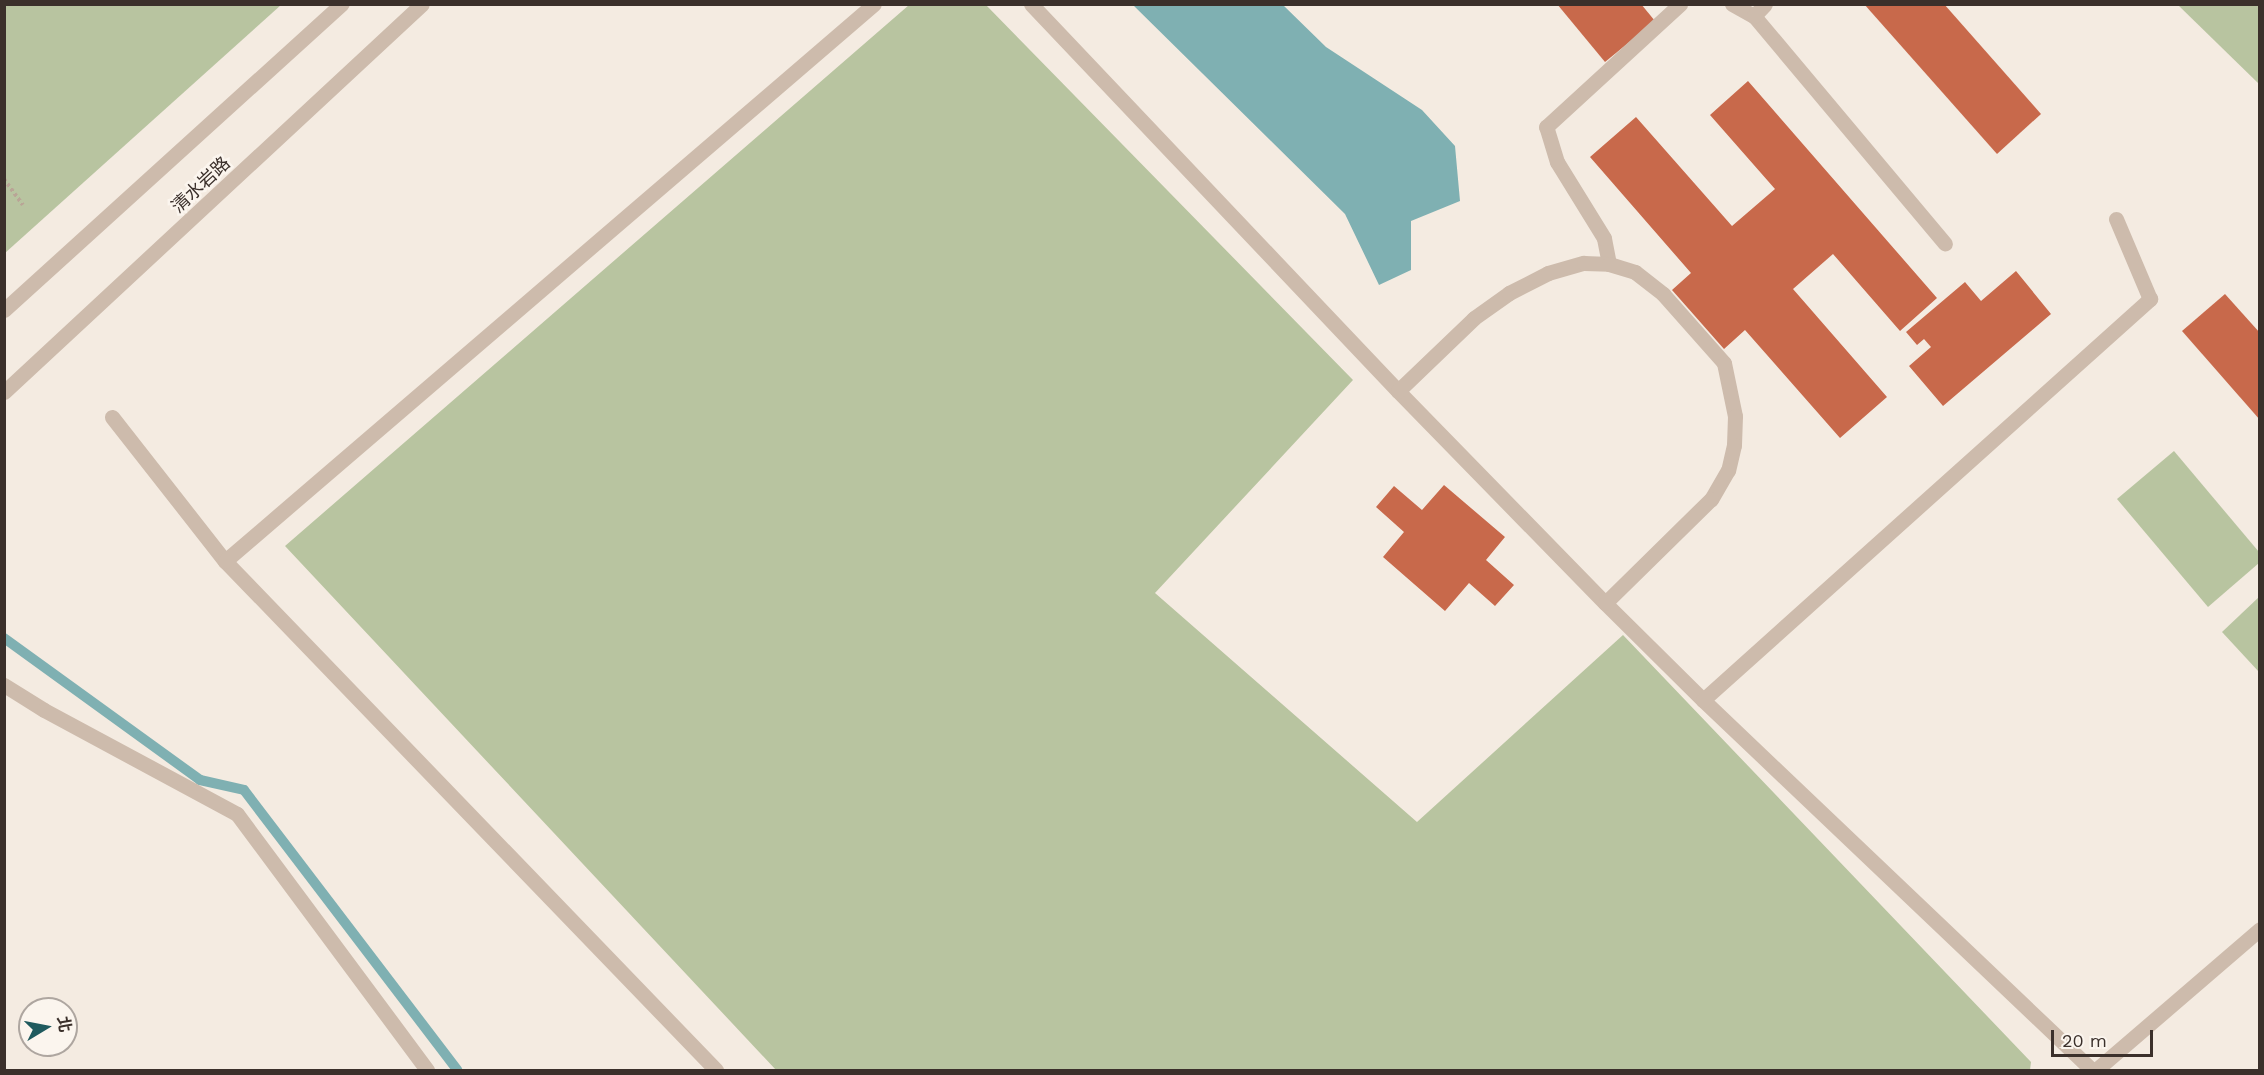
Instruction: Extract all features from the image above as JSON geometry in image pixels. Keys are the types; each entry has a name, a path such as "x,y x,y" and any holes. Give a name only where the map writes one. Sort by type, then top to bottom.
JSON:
{"street":[{"path":"4,310 342,4"},
{"name":"清水岩路","path":"4,392 422,4"},
{"path":"225,561 874,4"},
{"path":"1031,4 1398,391 1605,603 1702,700 2094,1071 2259,929"},
{"path":"1609,264 1604,238 1557,162 1546,127 1680,4"},
{"path":"1732,4 1754,16 1945,244"},
{"path":"1754,16 1765,4"},
{"path":"1702,700 2150,299 2116,219"},
{"path":"1398,391 1474,318 1509,293 1548,273 1584,263 1609,264 1635,272 1663,294 1724,363 1735,416 1734,445 1728,470 1711,499 1605,603"},
{"path":"112,417 225,561 716,1071"},
{"path":"4,685 44,710 237,814 427,1071"}],"path":[{"path":"4,179 22,205"}],"green space":[{"path":"5,4 281,4 281,5 5,253"},
{"path":"909,5 986,5 1353,380 1155,593 1417,822 1623,635 2031,1062 2030,1070 776,1070 285,546"},
{"path":"2178,5 2259,5 2259,84"},
{"path":"2174,451 2259,552 2259,563 2208,607 2117,499"},
{"path":"2259,597 2259,672 2222,632"}],"water":[{"path":"1133,5 1283,5 1326,47 1422,110 1455,146 1460,201 1411,221 1411,270 1379,285 1345,214"}],"building":[{"path":"1557,4 1641,4 1655,21 1605,62"},
{"path":"1864,4 1944,4 2041,114 1997,154"},
{"path":"1748,81 1937,298 1900,331 1833,254 1793,289 1887,397 1840,438 1745,330 1724,349 1672,290 1691,273 1590,157 1636,117 1732,226 1775,189 1710,115"},
{"path":"2016,271 2051,314 1943,406 1909,366 1931,347 1924,339 1917,345 1906,332 1965,282 1981,301"},
{"path":"2225,294 2260,333 2260,420 2182,331"},
{"path":"1444,485 1505,537 1486,560 1514,585 1495,606 1469,583 1445,611 1383,557 1404,532 1376,507 1394,486 1422,510"}],"waterway":[{"path":"4,638 200,780 244,790 457,1070"}]}
